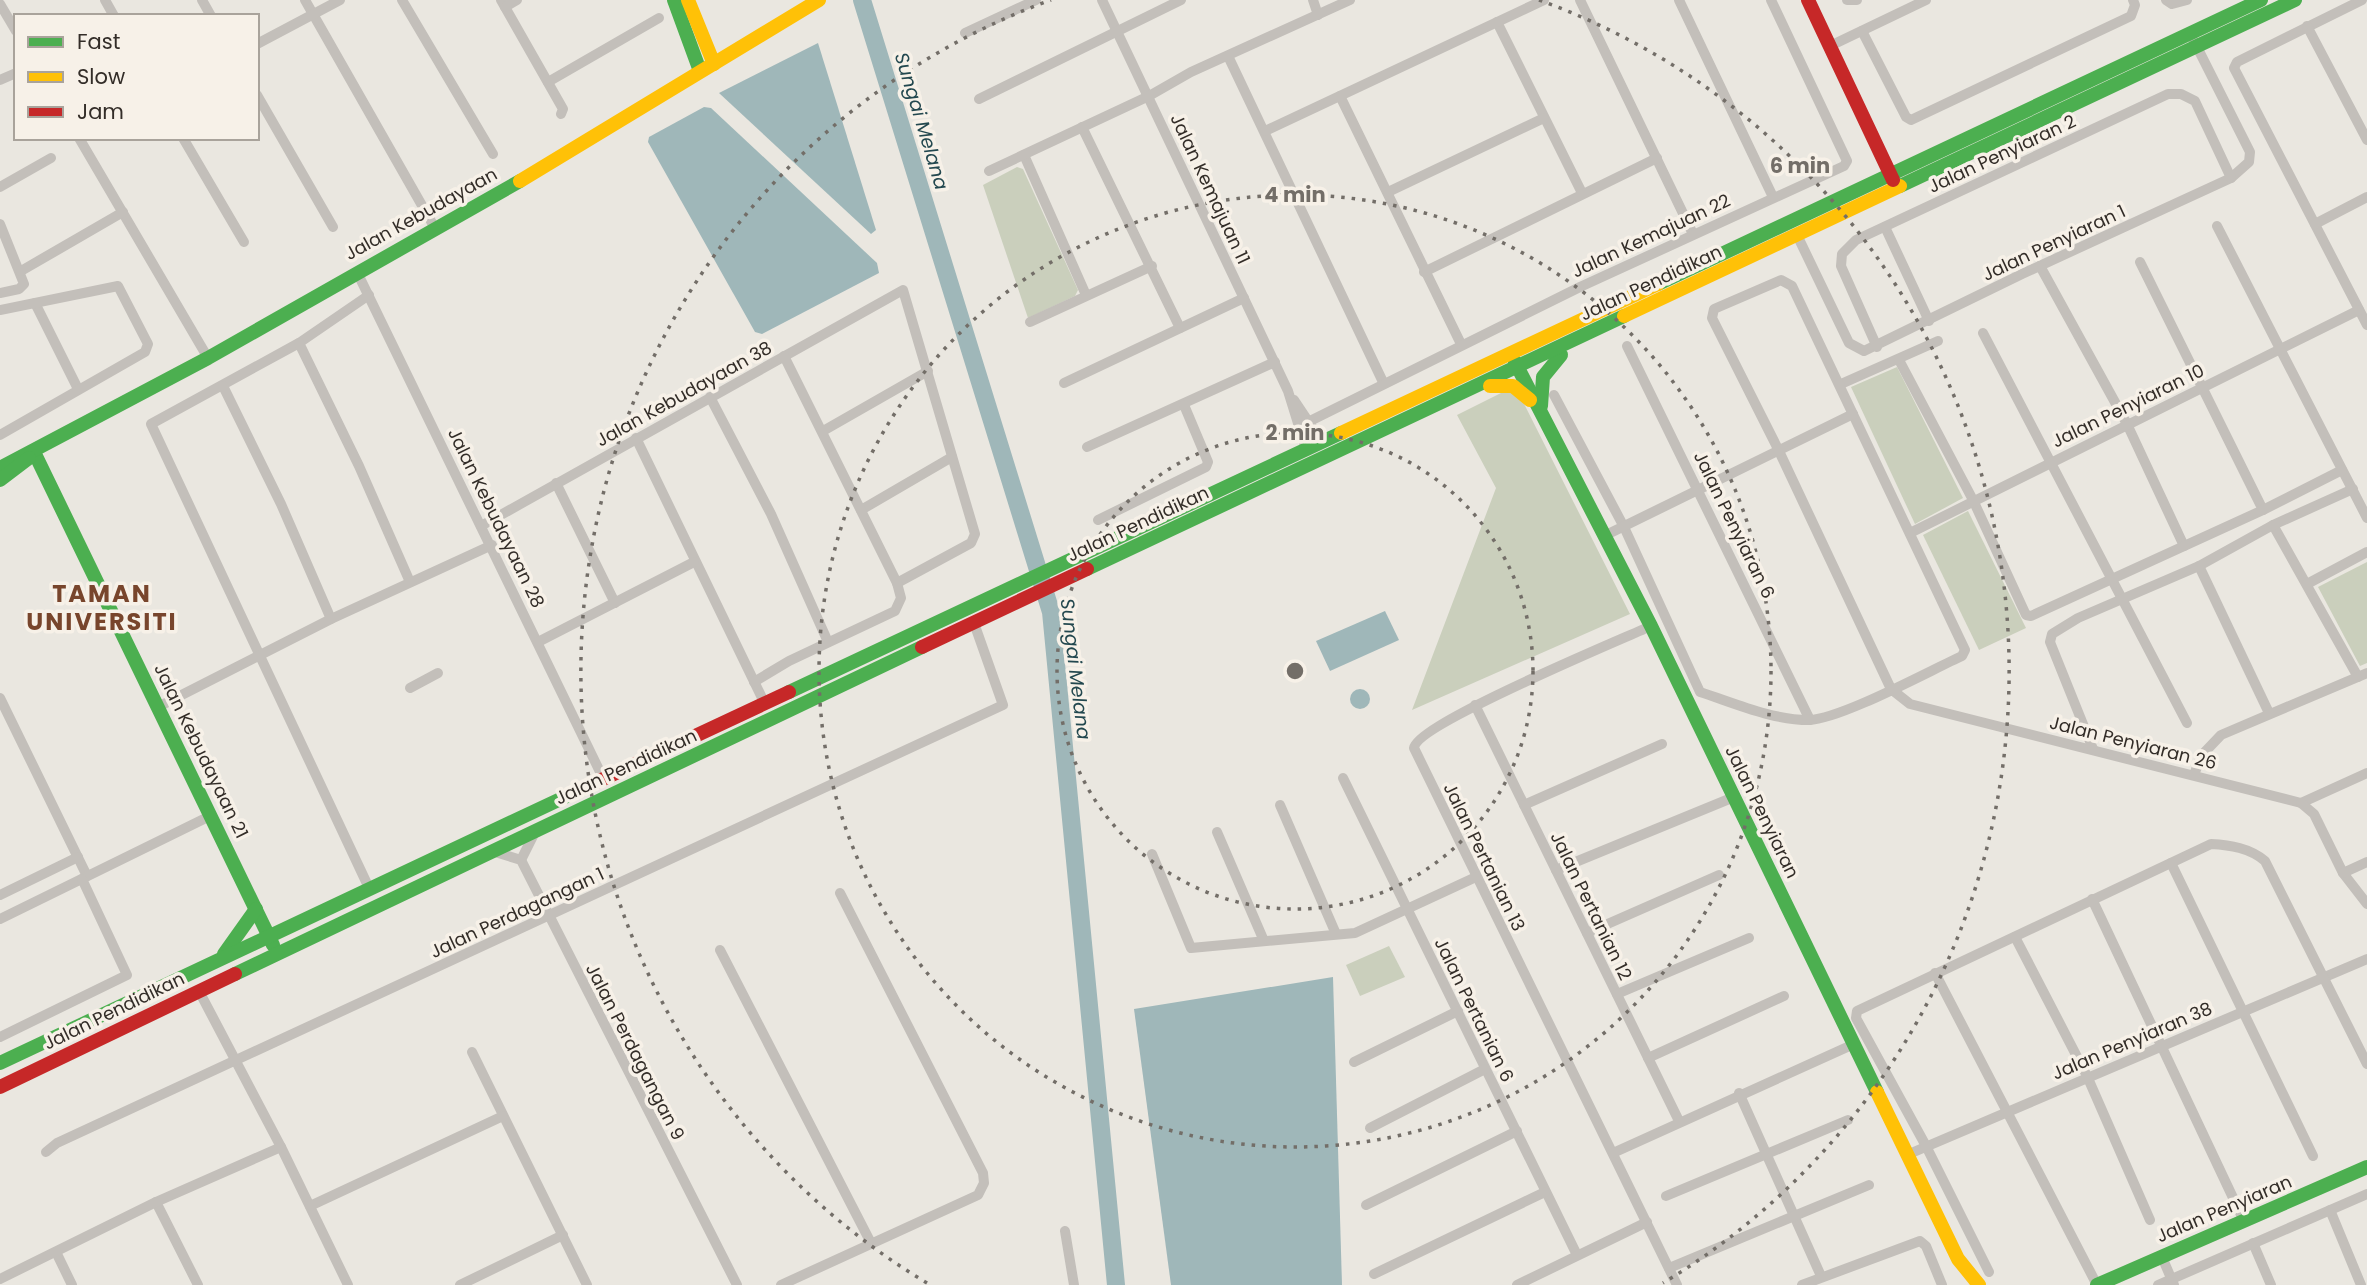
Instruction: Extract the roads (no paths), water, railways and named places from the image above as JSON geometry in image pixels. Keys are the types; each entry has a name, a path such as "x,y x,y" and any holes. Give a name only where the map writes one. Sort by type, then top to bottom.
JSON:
{"main road":[{"path":"674,0 707,67"},
{"path":"688,0 707,67"},
{"name":"Jalan Kebudayaan","path":"0,468 208,358 436,230 820,0"},
{"path":"1808,0 1897,188"},
{"name":"Jalan Pendidikan","path":"0,1087 492,850 1897,188 2194,40 2261,0"},
{"name":"Jalan Pendidikan","path":"0,1062 1890,174 2194,40 2295,0"},
{"path":"1542,417 1541,375 1548,365 1590,333"},
{"name":"Jalan Penyiaran","path":"1511,354 1651,626 1958,1259 1979,1285"},
{"path":"1450,400 1494,385 1510,384 1521,389 1542,417"},
{"name":"Jalan Kebudayaan","path":"0,480 17,470 34,452"},
{"name":"Jalan Kebudayaan 21","path":"34,452 277,954"},
{"path":"220,958 256,909"},
{"name":"Jalan Penyiaran","path":"2097,1285 2367,1167"}],"street":[{"path":"305,0 436,230"},
{"path":"259,43 340,0"},
{"path":"402,0 494,155"},
{"path":"517,0 503,3 548,82 562,113"},
{"path":"965,33 1036,0"},
{"name":"Jalan Kemajuan 11","path":"1102,0 1275,362 1288,391 1307,449"},
{"path":"979,99 1181,0"},
{"path":"1313,0 1318,15"},
{"path":"989,171 1350,0"},
{"path":"1265,131 1544,0"},
{"path":"1580,0 1693,234"},
{"path":"1679,0 1773,197"},
{"name":"Jalan Kemajuan 22","path":"1310,421 1461,344 1844,166 1847,161 1772,0"},
{"path":"1846,0 1857,0"},
{"path":"1830,46 1926,0"},
{"path":"1862,31 1906,117 1911,120 2131,16 2136,5 2133,0"},
{"path":"2166,0 2172,4 2187,0"},
{"path":"2361,0 2237,62 2236,72 2367,326"},
{"path":"0,4 14,28"},
{"path":"548,82 659,18"},
{"path":"1497,22 1582,193"},
{"path":"2307,26 2367,140"},
{"path":"2194,40 2250,152 2249,162 2231,178"},
{"path":"1228,56 1383,382"},
{"name":"Jalan Penyiaran 2","path":"1877,347 1841,266 1842,254 1856,240 2168,94 2181,94 2195,101 2231,178"},
{"path":"1340,96 1461,344"},
{"path":"259,98 333,227"},
{"path":"1388,192 1544,118"},
{"path":"1082,127 1180,328"},
{"path":"82,140 208,358"},
{"path":"184,140 244,242"},
{"path":"1024,155 1086,295"},
{"path":"0,187 51,158"},
{"path":"1424,272 1657,158"},
{"name":"Jalan Penyiaran 1","path":"1877,347 2040,266 2231,178"},
{"path":"2315,224 2367,197"},
{"path":"20,271 123,212"},
{"path":"0,224 24,284 19,289 0,293"},
{"path":"2217,226 2367,518"},
{"path":"1885,227 1929,321"},
{"path":"1797,235 1849,343 1864,351 1877,347"},
{"path":"2140,262 2204,386 2263,510"},
{"path":"1030,322 1152,266"},
{"path":"2040,266 2127,424 2184,546"},
{"name":"Jalan Kebudayaan 28","path":"357,272 604,780"},
{"path":"1554,395 1624,527 1700,692 1775,716 1810,720 1831,715 1891,689 1962,656 1963,643 1793,286 1781,280 1771,282 1714,309 1712,318 1778,449 1891,689"},
{"path":"0,310 118,286 136,316 148,348 1,431"},
{"name":"Jalan Kebudayaan 38","path":"481,526 903,290 928,371"},
{"path":"369,295 299,342 152,424 369,888"},
{"path":"1064,383 1244,298"},
{"path":"35,303 78,388"},
{"name":"Jalan Penyiaran 10","path":"1910,533 2204,386 2281,352 2360,310"},
{"path":"1983,333 2187,723"},
{"path":"1841,384 1938,341"},
{"path":"299,342 410,582"},
{"name":"Jalan Penyiaran 6","path":"1627,346 1700,489 1810,720"},
{"path":"754,682 828,642 895,611 900,605 897,583 784,356"},
{"path":"1899,360 1973,500 2026,615 2031,616 2111,580 2263,510 2342,470"},
{"path":"1087,447 1275,362"},
{"path":"823,431 928,371 952,457 967,499 974,540 897,583"},
{"path":"223,386 281,504 331,619"},
{"name":"Jalan Kemajuan 11","path":"1288,391 1322,442"},
{"path":"709,397 771,514 828,642"},
{"path":"1098,520 1206,467 1208,462 1184,405"},
{"path":"1606,535 1853,414"},
{"path":"636,438 765,704"},
{"path":"861,510 952,457"},
{"path":"556,483 615,603"},
{"path":"2093,750 2052,648 2052,634 2078,618 2199,566 2273,525 2353,489"},
{"path":"2194,775 2202,756 2221,735 2362,675 2273,525"},
{"path":"158,707 331,619 492,545"},
{"path":"2307,584 2367,552"},
{"path":"538,642 694,562"},
{"path":"2199,566 2269,713"},
{"name":"Jalan Perdagangan 1","path":"46,1152 57,1143 1003,705 974,623"},
{"name":"Jalan Pertanian 13","path":"1651,626 1475,705 1427,731 1415,742 1414,748 1676,1285"},
{"path":"410,688 438,673"},
{"name":"Jalan Penyiaran 26","path":"1891,689 1910,704 2301,803"},
{"path":"0,698 4,714 78,857 127,975 0,1037"},
{"name":"Jalan Pertanian 12","path":"1475,705 1679,1121"},
{"path":"1524,805 1662,744"},
{"path":"2367,773 2301,803 2320,823 2343,873 2367,904"},
{"name":"Jalan Pertanian 6","path":"1343,778 1577,1255"},
{"path":"1556,870 1734,797"},
{"path":"1280,805 1336,934"},
{"path":"0,919 211,816"},
{"path":"492,850 521,860 535,832"},
{"path":"1217,832 1264,941"},
{"path":"1989,1272 1926,1146 1856,1018 1857,1012 2211,844 2257,853 2265,861 2363,1045 2367,1064"},
{"path":"1152,854 1191,948 1355,933 1476,877"},
{"path":"0,895 78,857"},
{"name":"Jalan Perdagangan 9","path":"521,860 737,1285"},
{"path":"2343,873 2367,862"},
{"path":"2171,863 2313,1156"},
{"path":"1587,933 1719,875"},
{"path":"781,1285 978,1195 984,1183 983,1173 840,893"},
{"path":"2092,899 2245,1220"},
{"path":"2015,937 2087,1076 2150,1220"},
{"path":"1617,994 1749,938"},
{"path":"720,950 871,1243"},
{"name":"Jalan Penyiaran 38","path":"1909,1154 2367,959"},
{"path":"1935,973 2097,1285"},
{"path":"199,991 281,1147 348,1285"},
{"path":"1648,1058 1784,996"},
{"path":"1354,1062 1458,1011"},
{"path":"1613,1153 1739,1093 1853,1044"},
{"path":"472,1052 587,1285"},
{"path":"1370,1128 1485,1069"},
{"path":"1739,1093 1821,1276"},
{"path":"310,1206 503,1116"},
{"path":"1666,1196 1847,1120"},
{"path":"1366,1205 1517,1131"},
{"path":"0,1279 156,1202 281,1147"},
{"path":"1669,1268 1869,1185"},
{"path":"1374,1274 1545,1192"},
{"path":"2158,1285 2173,1282 2253,1243 2367,1194"},
{"path":"156,1202 198,1285"},
{"path":"2330,1210 2361,1285"},
{"path":"1517,1285 1647,1222"},
{"path":"1065,1231 1073,1285"},
{"path":"460,1285 563,1235"},
{"path":"1802,1285 1920,1241 1926,1246 1942,1285"},
{"path":"2253,1243 2271,1285"},
{"path":"56,1252 72,1285"},
{"path":"2162,1256 2173,1282"}],"water":[{"path":"818,43 876,230 871,234 719,93"},
{"path":"704,107 711,108 877,263 879,273 762,334 755,332 648,142 649,137"},
{"path":"1385,611 1399,640 1330,671 1316,641"},
{"path":"1360,689 1367,692 1370,699 1367,706 1360,709 1353,706 1350,699 1353,692"},
{"path":"1333,977 1342,1285 1171,1285 1134,1009"}],"waterway":[{"name":"Sungai Melana","path":"862,0 1051,612 1116,1285"}],"district":[{"name":"TAMAN UNIVERSITI","path":"102,608"}]}
